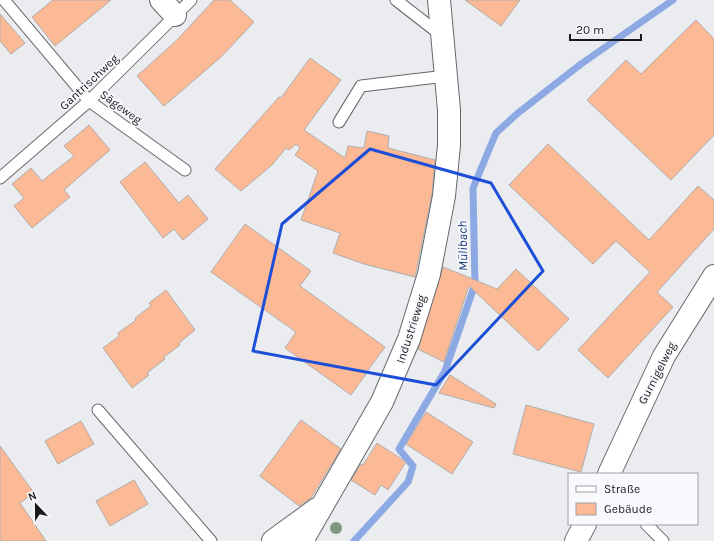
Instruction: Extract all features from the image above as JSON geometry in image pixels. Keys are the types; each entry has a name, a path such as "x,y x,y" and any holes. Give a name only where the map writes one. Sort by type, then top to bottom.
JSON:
{"street":[{"name":"Industrieweg","path":"272,541 322,504 382,402 397,371 429,274 444,196 450,145 446,76 441,35 439,0"},
{"name":"Gurnigelweg","path":"609,473 664,356 714,276"},
{"path":"302,541 322,504"},
{"path":"576,541 584,525"}],"lane":[{"name":"Sägeweg","path":"4,0 89,101 185,170"},
{"name":"Gantrischweg","path":"0,178 89,101 168,8 191,0"},
{"path":"396,0 441,35"},
{"path":"339,122 361,86 446,76"},
{"path":"98,410 211,541"},
{"path":"647,525 663,541"}],"highlighted area":[{"path":"370,149 491,183 543,271 436,385 253,351 282,224"}],"building":[{"path":"53,0 111,0 55,46 32,17"},
{"path":"214,0 230,0 254,22 221,57 164,106 137,76 177,40"},
{"path":"465,0 520,0 501,26"},
{"path":"0,14 25,43 11,54 0,41"},
{"path":"696,20 714,39 714,135 671,180 587,100 626,60 641,74"},
{"path":"310,58 341,80 304,130 345,158 348,146 364,148 367,131 389,136 388,148 435,160 432,194 415,277 364,264 333,253 340,233 301,220 318,171 295,155 300,148 296,144 289,150 286,148 272,165 241,191 215,169 279,97 281,98"},
{"path":"89,125 110,150 64,190 70,197 32,228 14,206 24,198 12,184 31,168 42,181 74,156 64,146"},
{"path":"548,144 649,240 698,186 714,200 714,229 657,292 673,307 608,378 578,350 650,272 616,241 593,264 509,185"},
{"path":"145,162 179,203 188,195 208,219 183,240 174,229 163,238 120,182"},
{"path":"245,224 311,271 300,286 385,347 366,373 361,371 366,374 351,395 285,348 296,332 211,272"},
{"path":"443,267 497,289 516,269 569,319 538,351 469,286 444,362 418,349"},
{"path":"166,290 195,330 179,343 180,345 164,357 165,359 147,373 149,375 132,388 103,348 119,336 118,333 136,320 135,318 151,306 149,303"},
{"path":"450,375 496,404 494,408 439,393"},
{"path":"526,405 594,424 581,472 513,454"},
{"path":"426,412 473,442 452,474 406,444"},
{"path":"301,420 341,449 311,498 299,506 260,476"},
{"path":"81,421 94,444 58,464 45,441"},
{"path":"377,443 406,462 388,490 381,485 375,495 351,480"},
{"path":"0,446 34,493 20,503 46,541 0,541"},
{"path":"134,480 148,504 110,526 96,501"}],"waterway":[{"name":"Mülibach","path":"354,541 408,482 413,466 399,449 445,371 475,284 473,188 496,133 518,113 581,64 673,0"}]}
